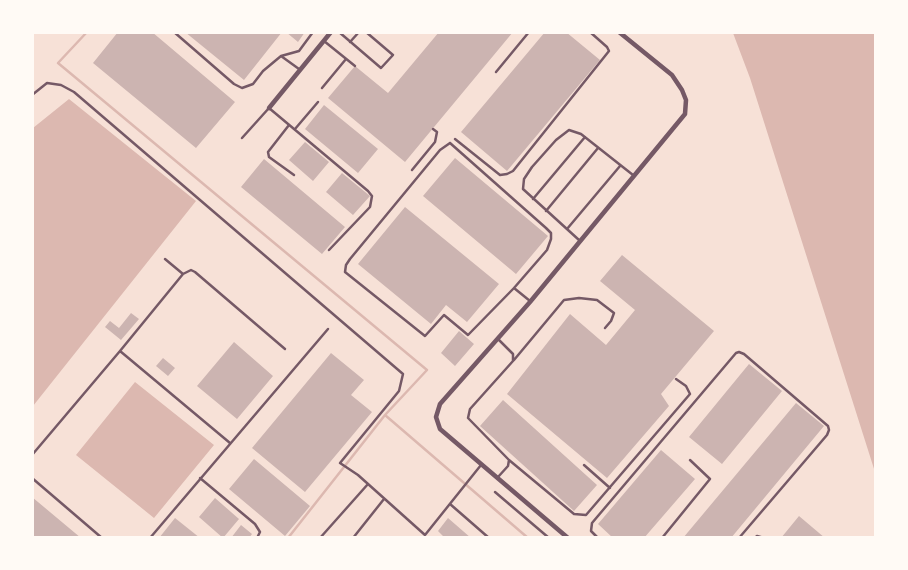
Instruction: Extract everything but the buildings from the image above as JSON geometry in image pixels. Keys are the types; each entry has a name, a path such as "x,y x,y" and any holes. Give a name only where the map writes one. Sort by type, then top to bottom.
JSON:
{"street":[{"path":"269,108 331,32"},
{"path":"568,538 440,429 436,416 440,404 530,302 685,114 686,100 672,75 619,32"}],"lane":[{"path":"174,32 234,84 242,88 253,84 263,71 281,56 299,51 314,32"},
{"path":"340,32 382,68 393,55 366,32"},
{"path":"350,42 358,32"},
{"path":"496,72 530,32"},
{"path":"455,140 500,175 507,174 512,170 609,51 590,32"},
{"path":"324,41 355,66"},
{"path":"281,56 300,70"},
{"path":"322,88 346,59"},
{"path":"32,95 47,83 62,85 74,92 403,374 399,391 340,463 358,475 426,536 481,465"},
{"path":"295,129 318,102"},
{"path":"242,138 269,108 372,196 370,207 329,250"},
{"path":"289,125 268,152 269,157 294,176"},
{"path":"412,170 435,142 437,132 433,129"},
{"path":"581,241 523,189 524,179 532,167 556,140 570,130 586,137 635,177"},
{"path":"533,199 586,137"},
{"path":"450,143 551,233 552,239 547,250 514,288 468,335 444,315 425,336 345,272 346,265 350,259 440,150 450,143"},
{"path":"546,211 598,148"},
{"path":"567,229 620,166"},
{"path":"165,259 183,274"},
{"path":"32,455 183,274 191,270 285,349"},
{"path":"514,288 530,302"},
{"path":"605,328 611,321 614,313 597,300 579,298 564,300 470,409 468,418 509,460 574,514 579,516 586,515 690,394 686,386 676,379"},
{"path":"150,538 328,329"},
{"path":"497,339 513,354 513,361"},
{"path":"120,351 230,443"},
{"path":"598,538 591,531 592,523 736,353 739,352 744,354 828,426 829,430 827,435 739,538"},
{"path":"497,478 508,466 509,460"},
{"path":"662,538 710,479 690,460"},
{"path":"584,465 610,488"},
{"path":"32,478 102,538"},
{"path":"200,478 256,524 260,532 257,538"},
{"path":"320,538 368,484"},
{"path":"495,492 549,538"},
{"path":"352,538 384,499"},
{"path":"450,504 489,538"},
{"path":"755,538 757,536 764,538"}],"shaded area":[{"path":"733,33 875,33 875,472 750,78"},
{"path":"69,99 196,201 33,406 33,128"},
{"path":"135,382 214,445 154,518 76,455"}],"waterway":[{"path":"87,32 58,63 427,370 385,415 528,538"},
{"path":"288,538 385,415"}]}
